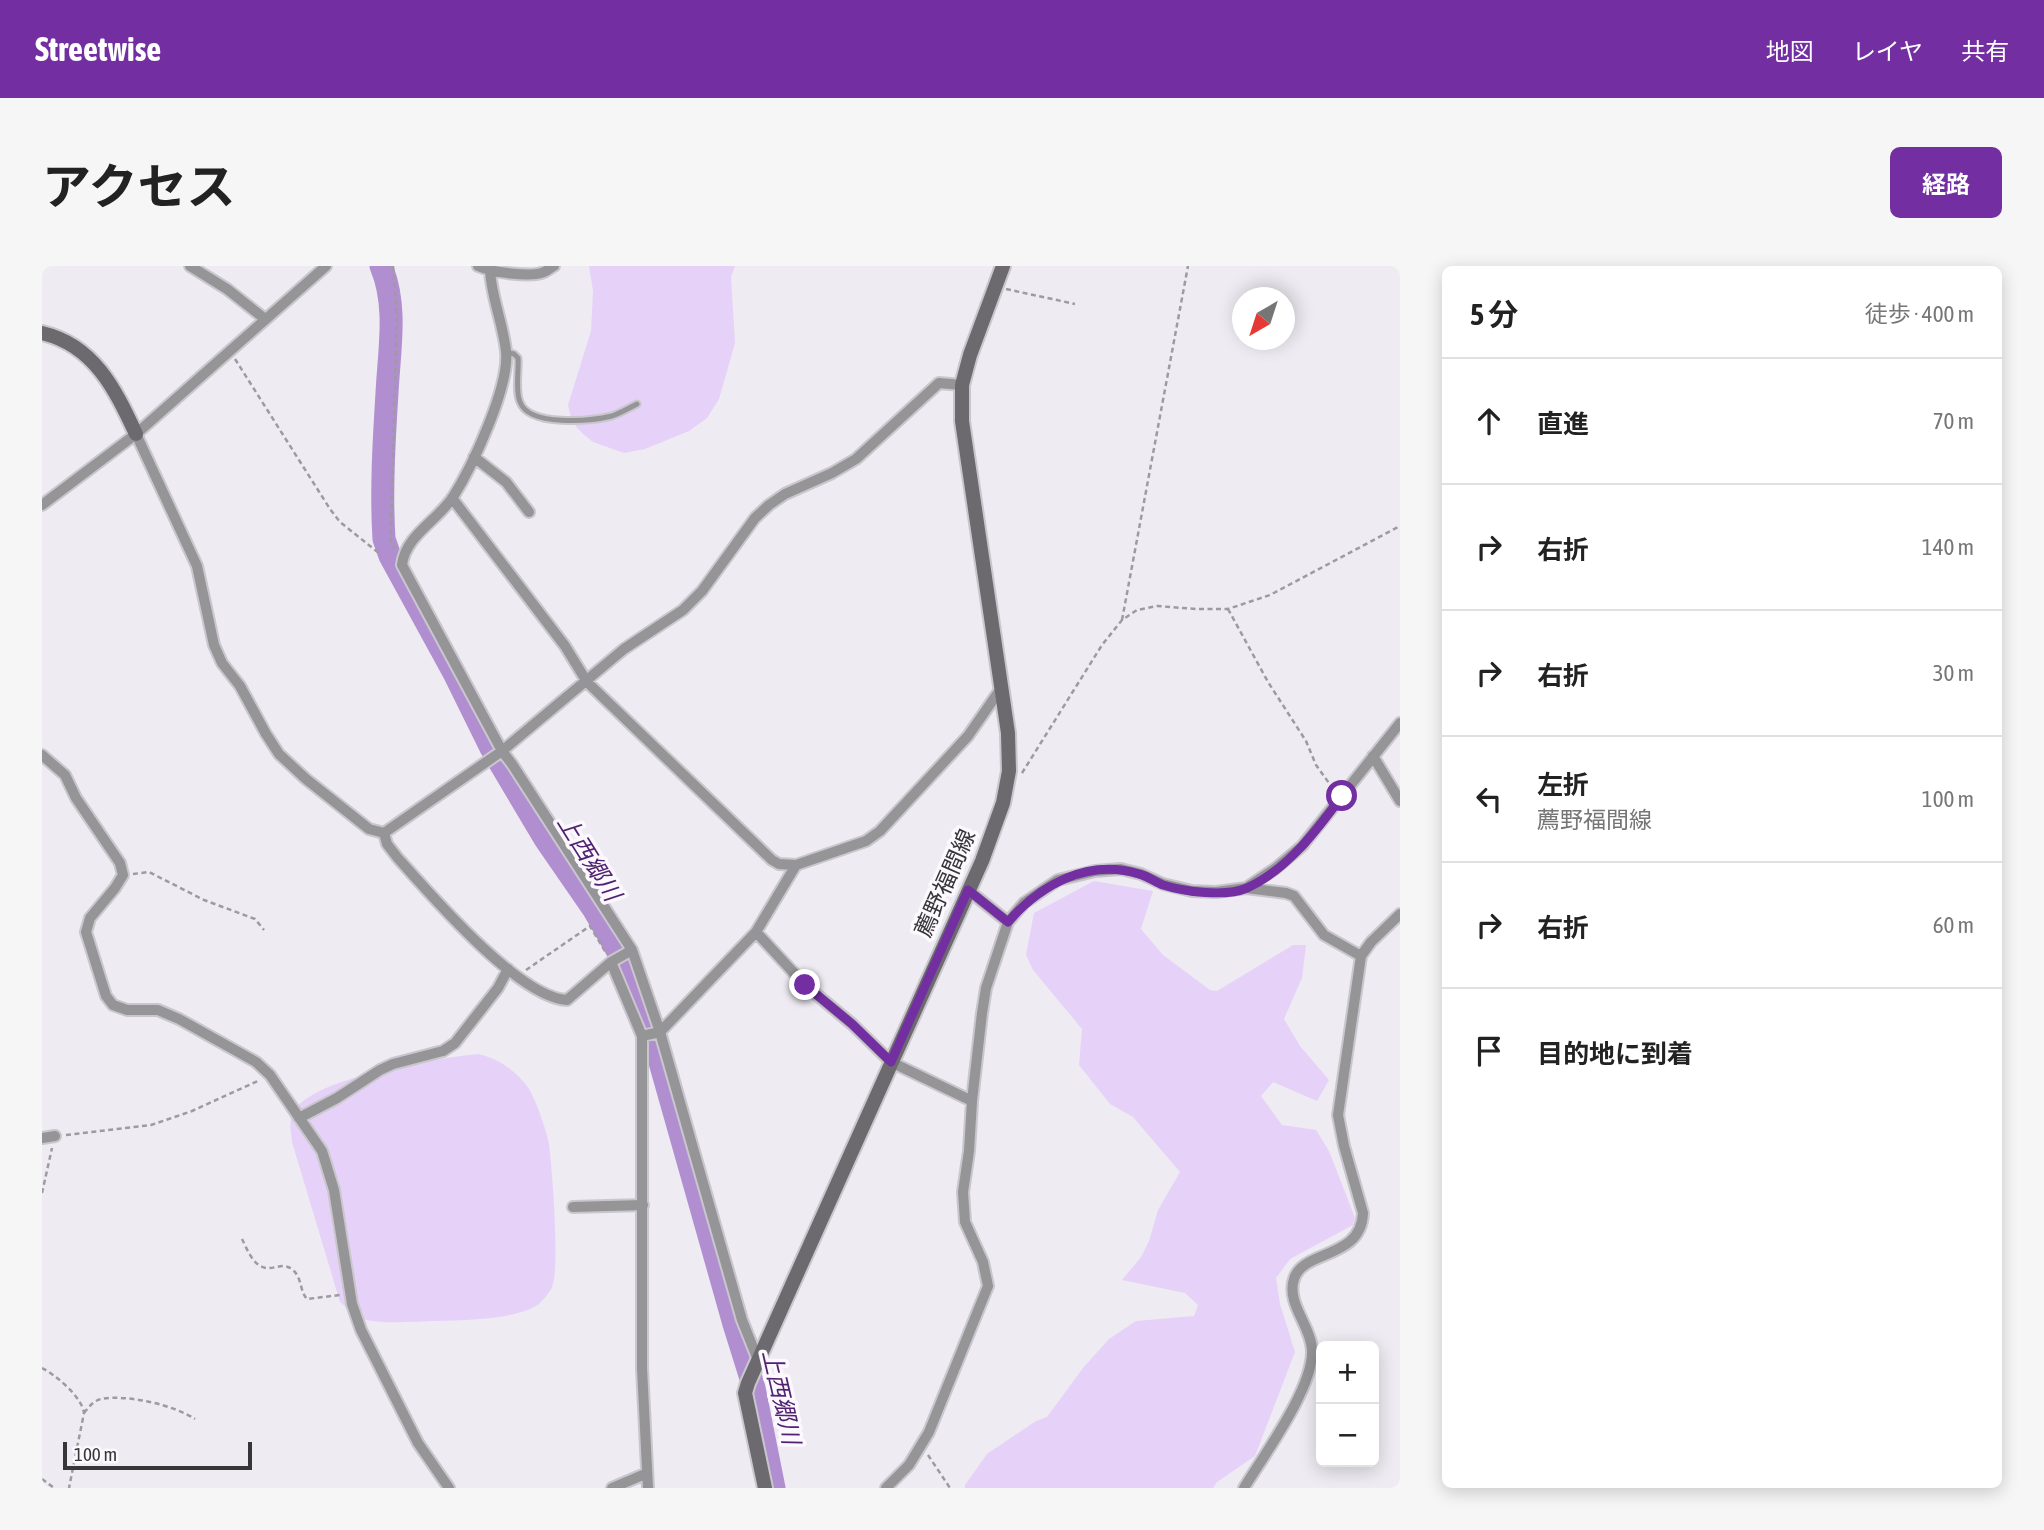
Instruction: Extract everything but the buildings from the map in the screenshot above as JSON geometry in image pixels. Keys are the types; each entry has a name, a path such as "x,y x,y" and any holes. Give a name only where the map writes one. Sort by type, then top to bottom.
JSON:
{"main road":[{"name":"薦野福間線","path":"765,1488 745,1393 748,1383 982,861 1003,803 1009,771 1008,733 962,421 962,385 974,343 995,288 998,268"},
{"path":"42,333 75,346 91,359 107,377 136,434"}],"street":[{"path":"190,266 227,289 265,319"},
{"path":"42,505 136,434 326,266"},
{"path":"478,266 490,271 543,273 554,266"},
{"path":"490,271 491,289 506,352 503,384 474,457 452,499 403,551 402,565 502,751 512,764 621,956 652,1034 756,1364"},
{"path":"136,434 197,566 214,645 222,663 240,686 266,734 279,754 306,779 369,829 384,833 502,751 624,649 682,610 702,591 755,518 769,505 785,494 856,459 939,383 962,385"},
{"path":"474,457 506,482 529,513"},
{"path":"452,499 565,646 587,682 779,864 796,865 866,841 880,831 968,736 1002,687"},
{"path":"1246,888 1276,869 1302,846 1400,723"},
{"path":"42,755 65,775 76,798 120,863 123,875 90,918 86,932 106,996 113,1005 127,1010 158,1010 179,1019 256,1062 270,1075 322,1151 334,1189 352,1304 361,1330 418,1443 449,1488"},
{"path":"1373,756 1400,801"},
{"path":"384,833 387,844 421,884 513,973 553,999 567,1000 621,956"},
{"path":"652,1034 755,932 796,865"},
{"path":"886,1488 909,1465 922,1447 955,1373 988,1286 983,1262 965,1222 964,1202 972,1101 986,988 1008,922 1024,903 1058,880 1095,871 1121,869 1192,891 1216,892 1246,888 1286,892 1294,895 1324,935 1361,956"},
{"path":"968,890 1008,922"},
{"path":"1244,1488 1302,1391 1312,1353 1310,1335 1293,1295 1294,1278 1303,1266 1343,1247 1358,1234 1363,1222 1338,1115 1361,956 1371,942 1400,914"},
{"path":"755,932 805,985 852,1024 891,1062 972,1101"},
{"path":"621,956 652,1034 643,1205 642,1368 645,1474 648,1488"},
{"path":"299,1118 337,1098 380,1070 443,1051 455,1043 513,973"},
{"path":"42,1138 54,1136"},
{"path":"573,1207 643,1205"},
{"path":"612,1488 645,1474"}],"lane":[{"path":"506,352 518,358 518,400 524,411 537,417 597,419 616,415 637,404"}],"path":[{"path":"393,266 397,316 391,541 402,565"},
{"path":"1122,620 1188,266"},
{"path":"995,288 1018,290 1075,304"},
{"path":"227,352 236,361 330,509 340,522 380,554"},
{"path":"1018,779 1076,685 1122,620 1137,610 1157,607 1228,609 1270,595 1400,526"},
{"path":"1228,609 1268,682 1306,741 1316,765 1329,785 1342,796"},
{"path":"123,875 149,872 204,900 255,919 264,930"},
{"path":"513,973 590,926 621,956"},
{"path":"42,1193 54,1136 151,1125 204,1106 270,1075"},
{"path":"242,1239 250,1257 258,1264 266,1268 286,1266 293,1270 300,1279 307,1299 350,1292"},
{"path":"42,1368 76,1397 83,1407 69,1488"},
{"path":"84,1413 99,1400 128,1399 167,1407 195,1419"},
{"path":"922,1447 950,1488"},
{"path":"42,1479 54,1488"}],"shaded area":[{"path":"589,266 735,266 731,277 735,343 719,399 707,418 689,431 645,449 624,453 593,442 572,422 568,405 591,331 593,291"},
{"path":"1094,881 1153,891 1141,929 1163,955 1210,990 1217,991 1293,945 1306,945 1302,978 1284,1019 1300,1046 1329,1080 1317,1101 1273,1082 1261,1096 1282,1125 1316,1130 1329,1151 1355,1218 1353,1225 1290,1259 1276,1278 1280,1304 1295,1352 1255,1456 1217,1482 1213,1488 965,1488 987,1454 1036,1421 1047,1417 1083,1368 1109,1339 1136,1321 1194,1316 1198,1305 1185,1293 1122,1280 1141,1257 1158,1210 1180,1172 1133,1117 1110,1104 1079,1065 1082,1029 1033,970 1026,955 1034,913"},
{"path":"478,1054 500,1062 519,1077 532,1094 544,1124 549,1144 555,1218 552,1287 539,1304 504,1316 394,1322 373,1321 356,1316 340,1302 292,1142 292,1115 306,1099 351,1079 408,1065"}],"waterway":[{"name":"上西郷川","path":"381,266 391,313 383,466 384,539 390,556 454,673 491,748 545,839 594,910 629,971 656,1048 754,1388 774,1488"}],"route":[{"path":"805,985 852,1024 891,1062 968,890 1008,922 1024,903 1058,880 1095,871 1121,869 1192,891 1216,892 1246,888 1276,869 1302,846 1342,796"}]}
